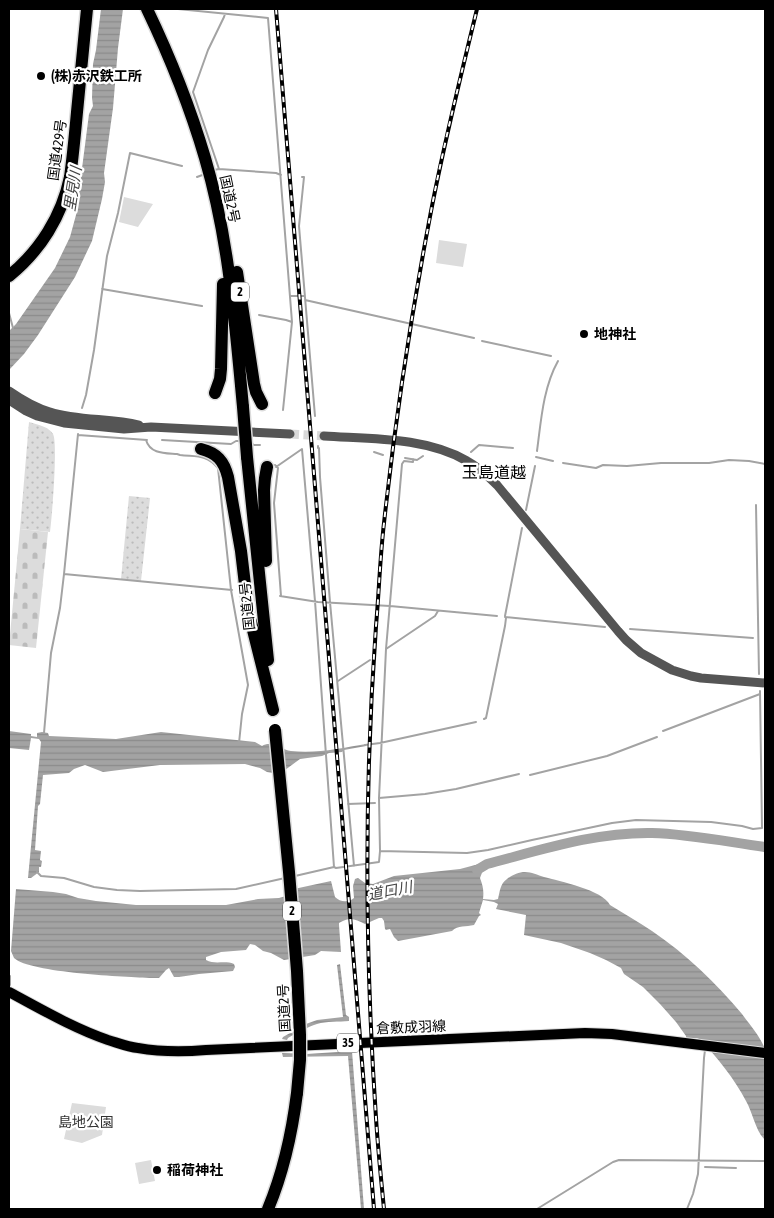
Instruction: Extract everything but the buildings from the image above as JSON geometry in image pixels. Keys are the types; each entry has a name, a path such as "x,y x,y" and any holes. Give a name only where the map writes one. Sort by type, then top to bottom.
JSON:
{"highway":[{"name":"国道429号","path":"9,276 25,261 45,237 54,222 66,193 72,162 87,9"},
{"name":"国道2号","path":"147,9 189,108 212,182 223,237 232,299 243,407 289,872 300,1035 297,1097 288,1144 278,1182 268,1209"},
{"name":"2","path":"212,182 234,260 254,384 262,404"},
{"name":"2","path":"215,393 218,388 221,369 224,306 223,237"},
{"name":"2","path":"200,449 211,452 220,458 226,469 248,610 273,710"},
{"name":"2","path":"267,467 264,478 264,511 271,648 268,666"},
{"path":"274,1209 292,1152 296,1128 297,1097"},
{"path":"259,1209 278,1182"}],"main road":[{"name":"倉敷成羽線","path":"9,992 70,1024 100,1037 136,1048 169,1051 186,1052 216,1049 585,1033 612,1034 765,1053"}],"street":[{"path":"9,391 29,404 62,419"},
{"path":"9,400 37,416 124,429 151,427 290,434"},
{"path":"324,436 419,443 444,450 468,461 497,485 618,631 641,653 667,668 691,676 765,683"}],"green space":[{"path":"124,197 153,204 138,227 119,222"},
{"path":"439,240 467,244 463,267 436,263"},
{"path":"29,422 48,429 53,434 55,451 50,532 20,529"},
{"path":"129,496 150,498 141,581 121,579"},
{"path":"20,529 48,532 36,648 9,645"},
{"name":"島地公園","path":"72,1103 106,1107 102,1135 82,1143 64,1139"},
{"path":"151,1160 155,1181 139,1184 135,1163"}],"water":[{"path":"101,9 123,9 104,173 105,182 92,241 75,277 38,335 9,370 9,331 16,324 55,268 70,237 76,215 89,114 93,106 93,64"},
{"path":"9,731 31,734 31,736 37,737 37,733 42,732 48,733 49,736 116,739 161,732 255,742 262,746 269,744 300,752 329,750 366,744 366,746 300,759 285,770 273,773 245,764 160,765 103,772 85,765 69,773 43,775 40,804 38,806 35,850 41,851 40,860 42,861 39,872 28,878 41,742 39,739 31,738 29,750 9,748"},
{"path":"486,860 490,867 483,870 480,878 483,888 483,899 498,899 503,883 513,875 523,872 580,887 599,895 610,905 665,940 689,959 722,991 758,1035 765,1049 765,1140 741,1093 720,1062 701,1040 686,1038 676,1022 643,987 624,974 621,968 590,953 561,943 524,935 526,915 496,909 498,904 494,902 483,900 479,913 481,915 474,925 459,927 452,931 398,941 390,929 385,929 382,918 365,924 349,919 339,923 341,952 321,951 315,955 284,960 250,944 246,950 221,952 206,957 206,960 209,961 234,964 233,971 179,977 174,977 169,968 159,978 58,971 23,963 14,958 11,951 16,889 53,892 96,901 136,905 226,905 258,899 279,898 286,896 294,889 331,881 335,897 342,901 347,901 354,898 353,886 355,879 358,878 365,883 373,884 394,876 460,869"},
{"path":"340,964 346,1015 349,1017 349,1021 317,1024 298,1032 287,1040 282,1039 306,1024 317,1020 343,1017 337,965"},
{"path":"352,1051 364,1209 361,1209 348,1056 283,1057 282,1053 307,1054"}],"waterway":[{"path":"178,9 268,18 292,322 283,410"},
{"path":"219,169 193,92 208,50 225,14"},
{"path":"82,408 94,350 107,256 130,153 182,166"},
{"path":"214,170 276,173 281,175"},
{"path":"197,177 205,174"},
{"path":"302,177 304,177 299,226 315,416"},
{"path":"102,289 202,306"},
{"path":"290,296 305,296"},
{"path":"305,300 474,338"},
{"path":"9,313 13,328"},
{"path":"259,315 292,322"},
{"path":"482,341 551,356"},
{"path":"537,451 546,393 558,361"},
{"path":"78,434 64,574 232,590"},
{"path":"78,435 147,440"},
{"path":"146,440 148,445 154,450 163,453 205,458 218,468 231,590 248,685 239,743"},
{"path":"162,440 231,444 241,441"},
{"path":"251,443 260,445"},
{"path":"471,452 479,445 513,448"},
{"path":"318,446 354,866"},
{"path":"276,467 302,449 334,867"},
{"path":"374,452 383,455"},
{"path":"405,458 417,460 423,456"},
{"path":"536,457 553,461"},
{"path":"380,851 379,798 386,649 402,464 404,461 413,462 413,459"},
{"path":"563,463 596,468 603,465 709,463 729,460 765,464"},
{"path":"275,465 278,468 274,503 281,596"},
{"path":"526,510 535,466"},
{"path":"756,505 759,674"},
{"path":"484,719 486,718 505,626 505,616 522,528"},
{"path":"44,733 51,653 60,608 64,574"},
{"path":"280,596 318,602 390,606 497,616"},
{"path":"386,649 435,616 438,611"},
{"path":"505,617 605,627"},
{"path":"630,629 753,638"},
{"path":"338,681 370,660"},
{"path":"295,876 334,867 379,862 380,851 467,853 612,823 636,820 711,822 753,829 762,828 760,691"},
{"path":"663,731 760,694"},
{"path":"365,745 476,722"},
{"path":"530,775 607,756 657,737"},
{"path":"379,798 456,789 519,774"},
{"path":"348,804 375,803"},
{"name":"道口川","path":"477,870 487,864 568,843 631,833 680,835 765,847"},
{"path":"37,872 41,876 64,878 94,887 140,891 236,889 285,878"},
{"path":"10,976 10,985"},
{"path":"687,1209 698,1174 705,1050"},
{"path":"537,1209 619,1160 765,1161"},
{"path":"705,1167 736,1168"}],"tunnel":[{"path":"290,434 324,436"}],"railway":[{"path":"276,9 374,1209"},
{"path":"384,1209 372,1057 367,872 369,749 381,549 398,410 422,260 445,142 477,9"}],"place":[{"name":"(株)赤沢鉄工所","path":"41,76"},
{"name":"地神社","path":"584,334"},
{"name":"稲荷神社","path":"157,1170"}],"district":[{"name":"玉島道越","path":"494,472"}],"water label":[{"name":"里見川","path":"73,189"}]}
